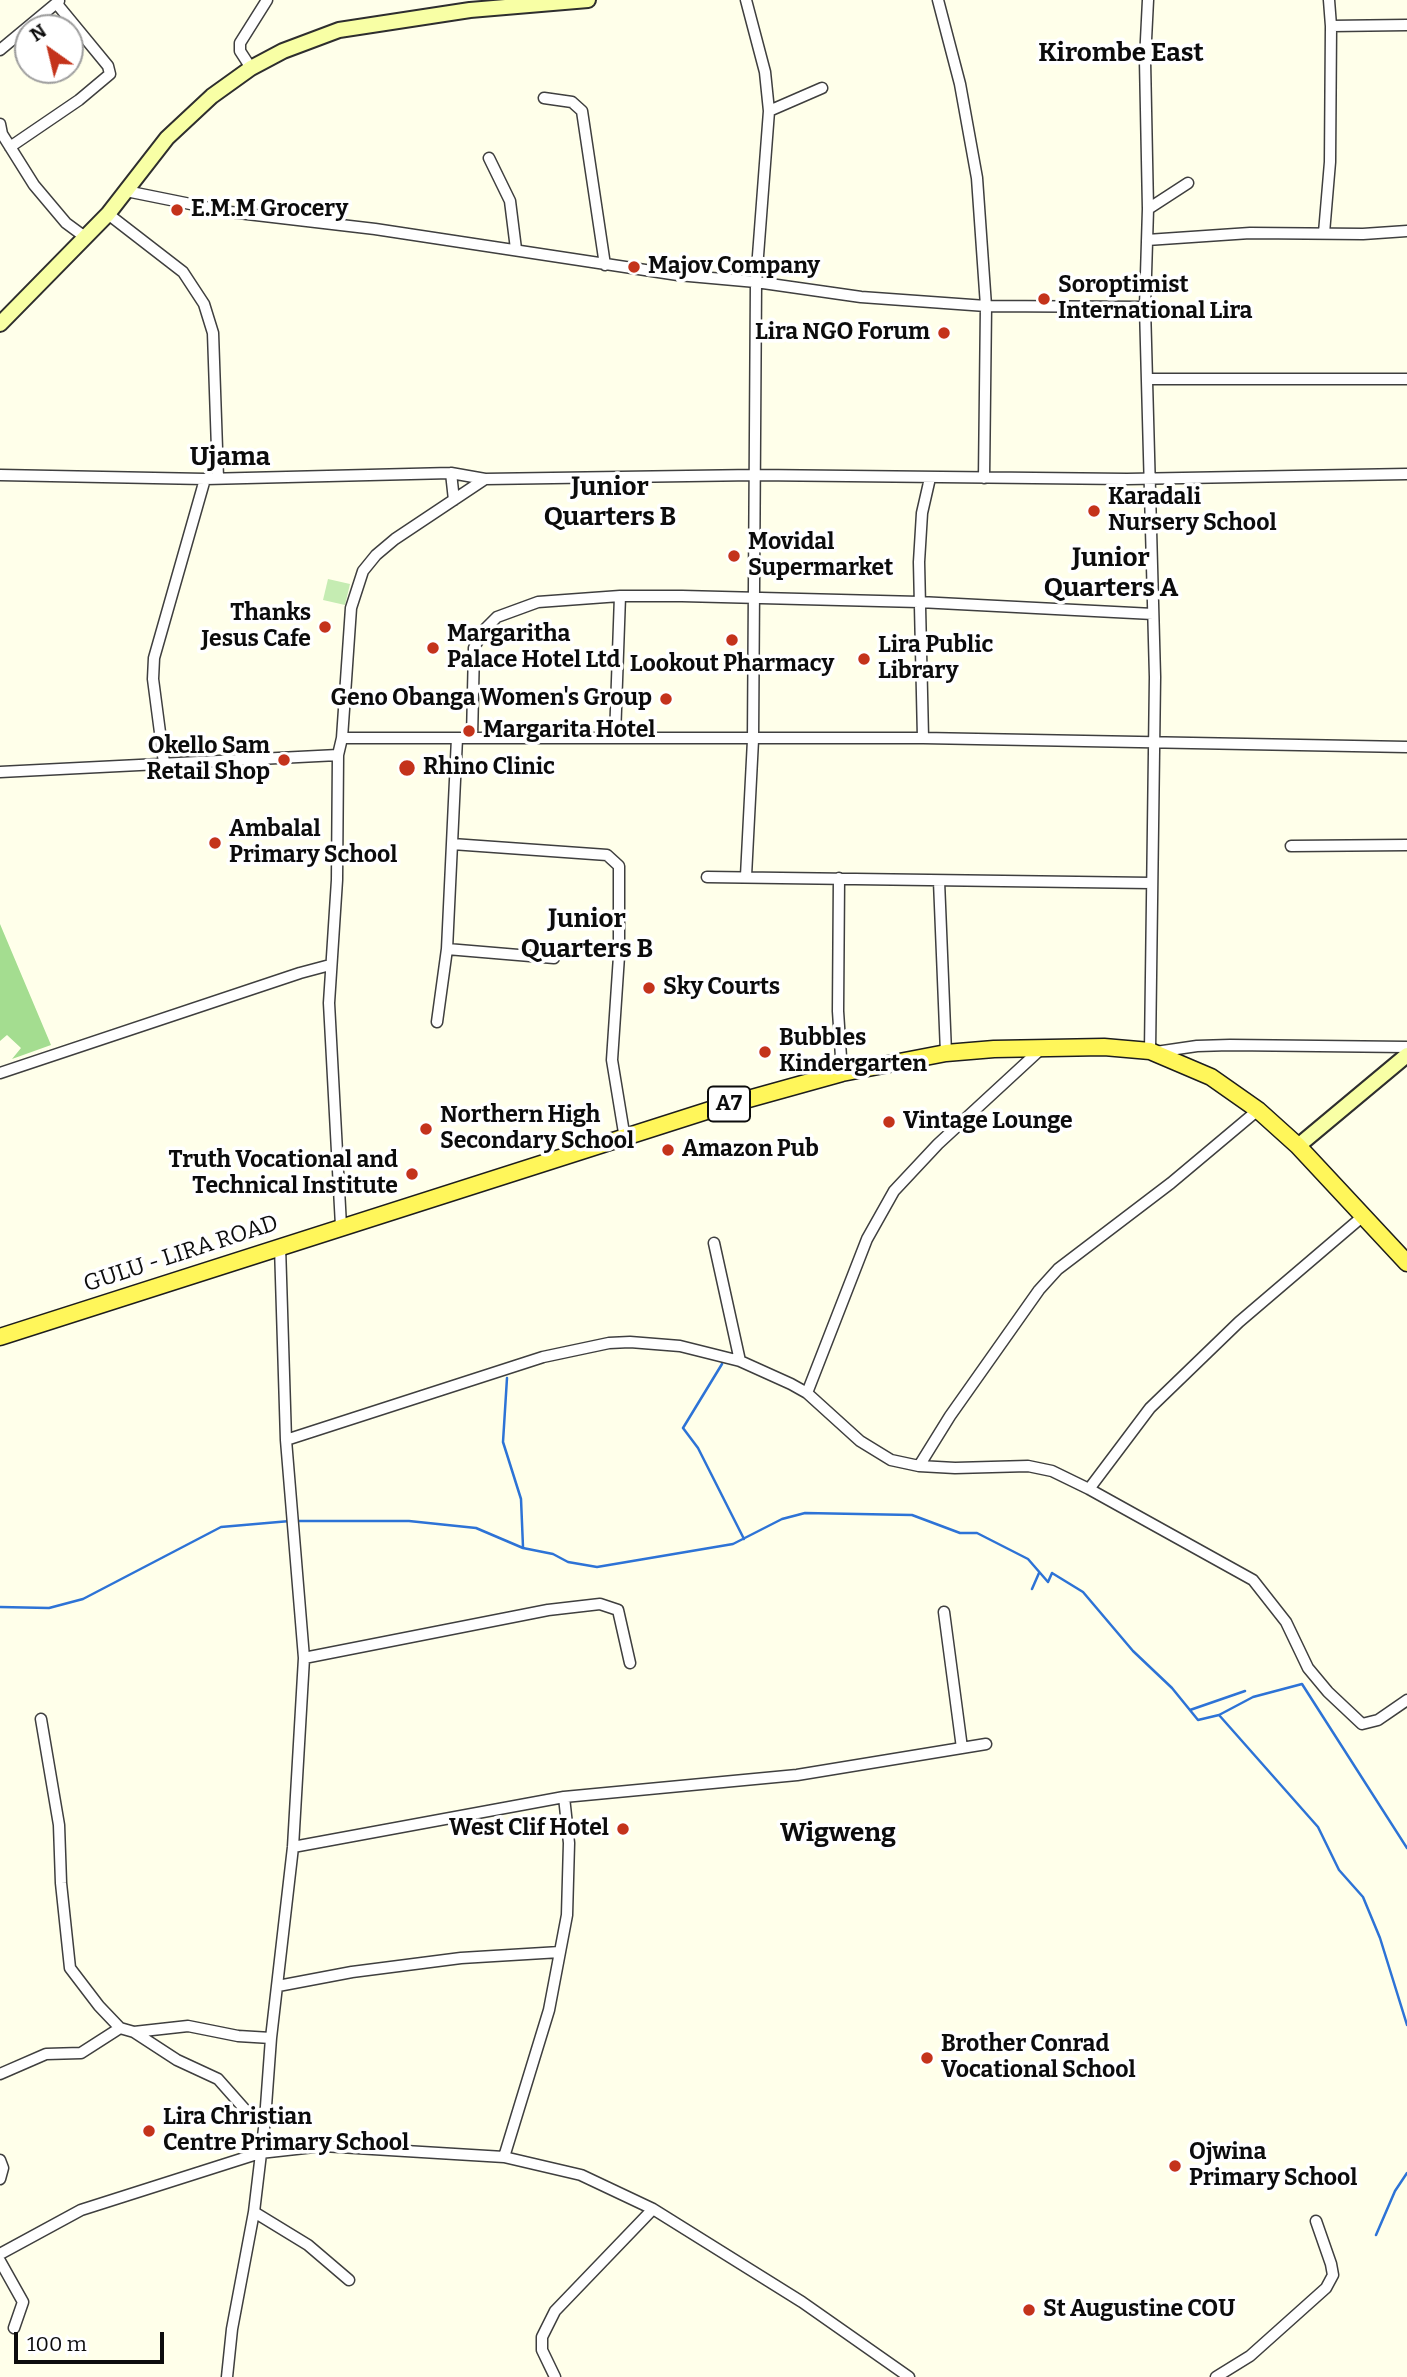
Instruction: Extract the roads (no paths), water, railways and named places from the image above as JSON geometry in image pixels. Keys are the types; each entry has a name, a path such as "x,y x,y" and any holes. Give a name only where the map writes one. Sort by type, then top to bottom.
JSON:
{"main road":[{"name":"GULU - LIRA ROAD","path":"0,1337 716,1108 842,1073 946,1053 1104,1048 1153,1052 1211,1077 1258,1110 1298,1146 1407,1263"}],"street":[{"path":"250,68 239,47 267,0"},
{"path":"0,324 108,214 159,147 190,115 250,68 283,51 339,30 458,12 588,0"},
{"path":"746,0 765,72 769,111 756,282 753,740 746,876"},
{"path":"938,0 960,84 977,178 986,306 984,478"},
{"path":"1148,0 1145,307 1153,614 1153,1052 1230,1045 1407,1047"},
{"path":"1324,233 1330,162 1329,0"},
{"path":"0,50 58,2 107,66 110,74 79,100 10,147"},
{"path":"1331,26 1407,25"},
{"path":"769,111 822,89"},
{"path":"544,98 572,102 582,111 605,265"},
{"path":"1,131 51,208 86,237"},
{"path":"489,158 510,201 516,249"},
{"path":"1148,209 1188,183"},
{"path":"126,191 230,212 516,249 605,265 861,297 986,306 1145,307"},
{"path":"108,214 183,272 204,304 213,333 218,478"},
{"path":"1147,240 1250,233 1407,231"},
{"path":"1147,379 1407,379"},
{"path":"451,473 454,500"},
{"path":"0,475 205,480 451,473 485,479 755,475 1151,478 1407,474"},
{"path":"923,738 919,602 921,524 930,478"},
{"path":"341,1226 330,1049 330,965 337,880 338,755 342,738 350,615 363,570 395,538 485,479"},
{"path":"164,764 153,679 155,658 205,480"},
{"path":"472,738 474,648 483,631 497,617 538,602 620,596 754,597 1153,614"},
{"path":"615,737 620,596"},
{"path":"342,738 923,738 1407,747"},
{"path":"437,1022 447,949 457,738"},
{"path":"0,772 338,755"},
{"path":"452,844 607,855 620,866 619,956 612,1060 625,1139"},
{"path":"1291,846 1407,845"},
{"path":"707,877 1151,884"},
{"path":"839,878 838,1011 842,1073"},
{"path":"939,881 946,1053"},
{"path":"447,949 554,958"},
{"path":"0,1073 276,980 330,965"},
{"path":"807,1393 867,1239 894,1191 938,1144 1041,1049"},
{"path":"1298,1146 1407,1055"},
{"path":"919,1466 950,1416 1039,1290 1058,1269 1171,1183 1258,1110"},
{"path":"1089,1489 1150,1408 1238,1322 1362,1217"},
{"path":"714,1243 740,1361"},
{"path":"227,2377 232,2329 254,2212 265,2120 271,2038 293,1847 304,1658 286,1440 280,1246"},
{"path":"286,1440 496,1371 609,1343 680,1346 740,1361 807,1393 877,1453 891,1460 919,1466 1028,1466 1052,1471 1089,1489 1253,1580 1268,1595 1286,1622 1308,1668 1328,1692 1362,1724 1378,1720 1407,1700"},
{"path":"304,1658 548,1610 600,1604 618,1610 630,1663"},
{"path":"944,1612 962,1748"},
{"path":"41,1719 59,1825 61,1883 70,1968 120,2028 134,2032 177,2060 218,2079 249,2115 265,2120"},
{"path":"293,1847 564,1797 797,1775 986,1744"},
{"path":"504,2157 549,2010 567,1915 569,1843 564,1797"},
{"path":"278,1986 352,1972 461,1958 560,1952"},
{"path":"134,2032 188,2026 238,2036 271,2038"},
{"path":"0,2074 46,2053 81,2053 120,2028"},
{"path":"0,2254 81,2210 260,2153 323,2146 504,2157 581,2175 653,2209 802,2302 909,2377"},
{"path":"0,2160 3,2168 0,2179"},
{"path":"555,2377 542,2350 542,2337 555,2311 653,2209"},
{"path":"254,2212 308,2245 349,2280"},
{"path":"1216,2377 1250,2356 1326,2288 1333,2275 1316,2221"},
{"path":"0,2261 23,2302 14,2328"}],"waterway":[{"path":"722,1364 683,1428 698,1448 744,1539"},
{"path":"507,1378 503,1442 521,1499 523,1547"},
{"path":"297,1521 409,1521 476,1528 523,1548 553,1554 568,1562 597,1567 733,1544 782,1519 805,1513 912,1515 960,1533 977,1533 1028,1559 1048,1582 1052,1573 1083,1592 1133,1651 1172,1688 1198,1720 1219,1715 1318,1827 1339,1870 1363,1897 1380,1938 1407,2025"},
{"path":"0,1607 49,1608 83,1599 221,1527 290,1521"},
{"path":"1032,1589 1039,1573"},
{"path":"1219,1715 1253,1697 1302,1684 1407,1848"},
{"path":"1190,1710 1245,1691"},
{"path":"1376,2235 1395,2191 1407,2173"}],"place":[{"name":"E.M.M Grocery","path":"177,210"},
{"name":"Majov Company","path":"634,267"},
{"name":"Soroptimist International Lira","path":"1044,299"},
{"name":"Lira NGO Forum","path":"944,333"},
{"name":"Karadali Nursery School","path":"1094,511"},
{"name":"Movidal Supermarket","path":"734,556"},
{"name":"Thanks Jesus Cafe","path":"325,627"},
{"name":"Lookout Pharmacy","path":"732,640"},
{"name":"Margaritha Palace Hotel Ltd","path":"433,648"},
{"name":"Lira Public Library","path":"864,659"},
{"name":"Geno Obanga Women's Group","path":"666,699"},
{"name":"Margarita Hotel","path":"469,731"},
{"name":"Okello Sam Retail Shop","path":"284,760"},
{"name":"Rhino Clinic","path":"407,768"},
{"name":"Ambalal Primary School","path":"215,843"},
{"name":"Sky Courts","path":"649,988"},
{"name":"Bubbles Kindergarten","path":"765,1052"},
{"name":"Vintage Lounge","path":"889,1122"},
{"name":"Northern High Secondary School","path":"426,1129"},
{"name":"Amazon Pub","path":"668,1150"},
{"name":"Truth Vocational and Technical Institute","path":"412,1174"},
{"name":"West Clif Hotel","path":"623,1829"},
{"name":"Brother Conrad Vocational School","path":"927,2058"},
{"name":"Lira Christian Centre Primary School","path":"149,2131"},
{"name":"Ojwina Primary School","path":"1175,2166"},
{"name":"St Augustine COU","path":"1029,2310"}],"district":[{"name":"Kirombe East","path":"1121,54"},
{"name":"Ujama","path":"230,458"},
{"name":"Junior Quarters B","path":"610,503"},
{"name":"Junior Quarters A","path":"1111,574"},
{"name":"Junior Quarters B","path":"587,934"},
{"name":"Wigweng","path":"838,1834"}]}
